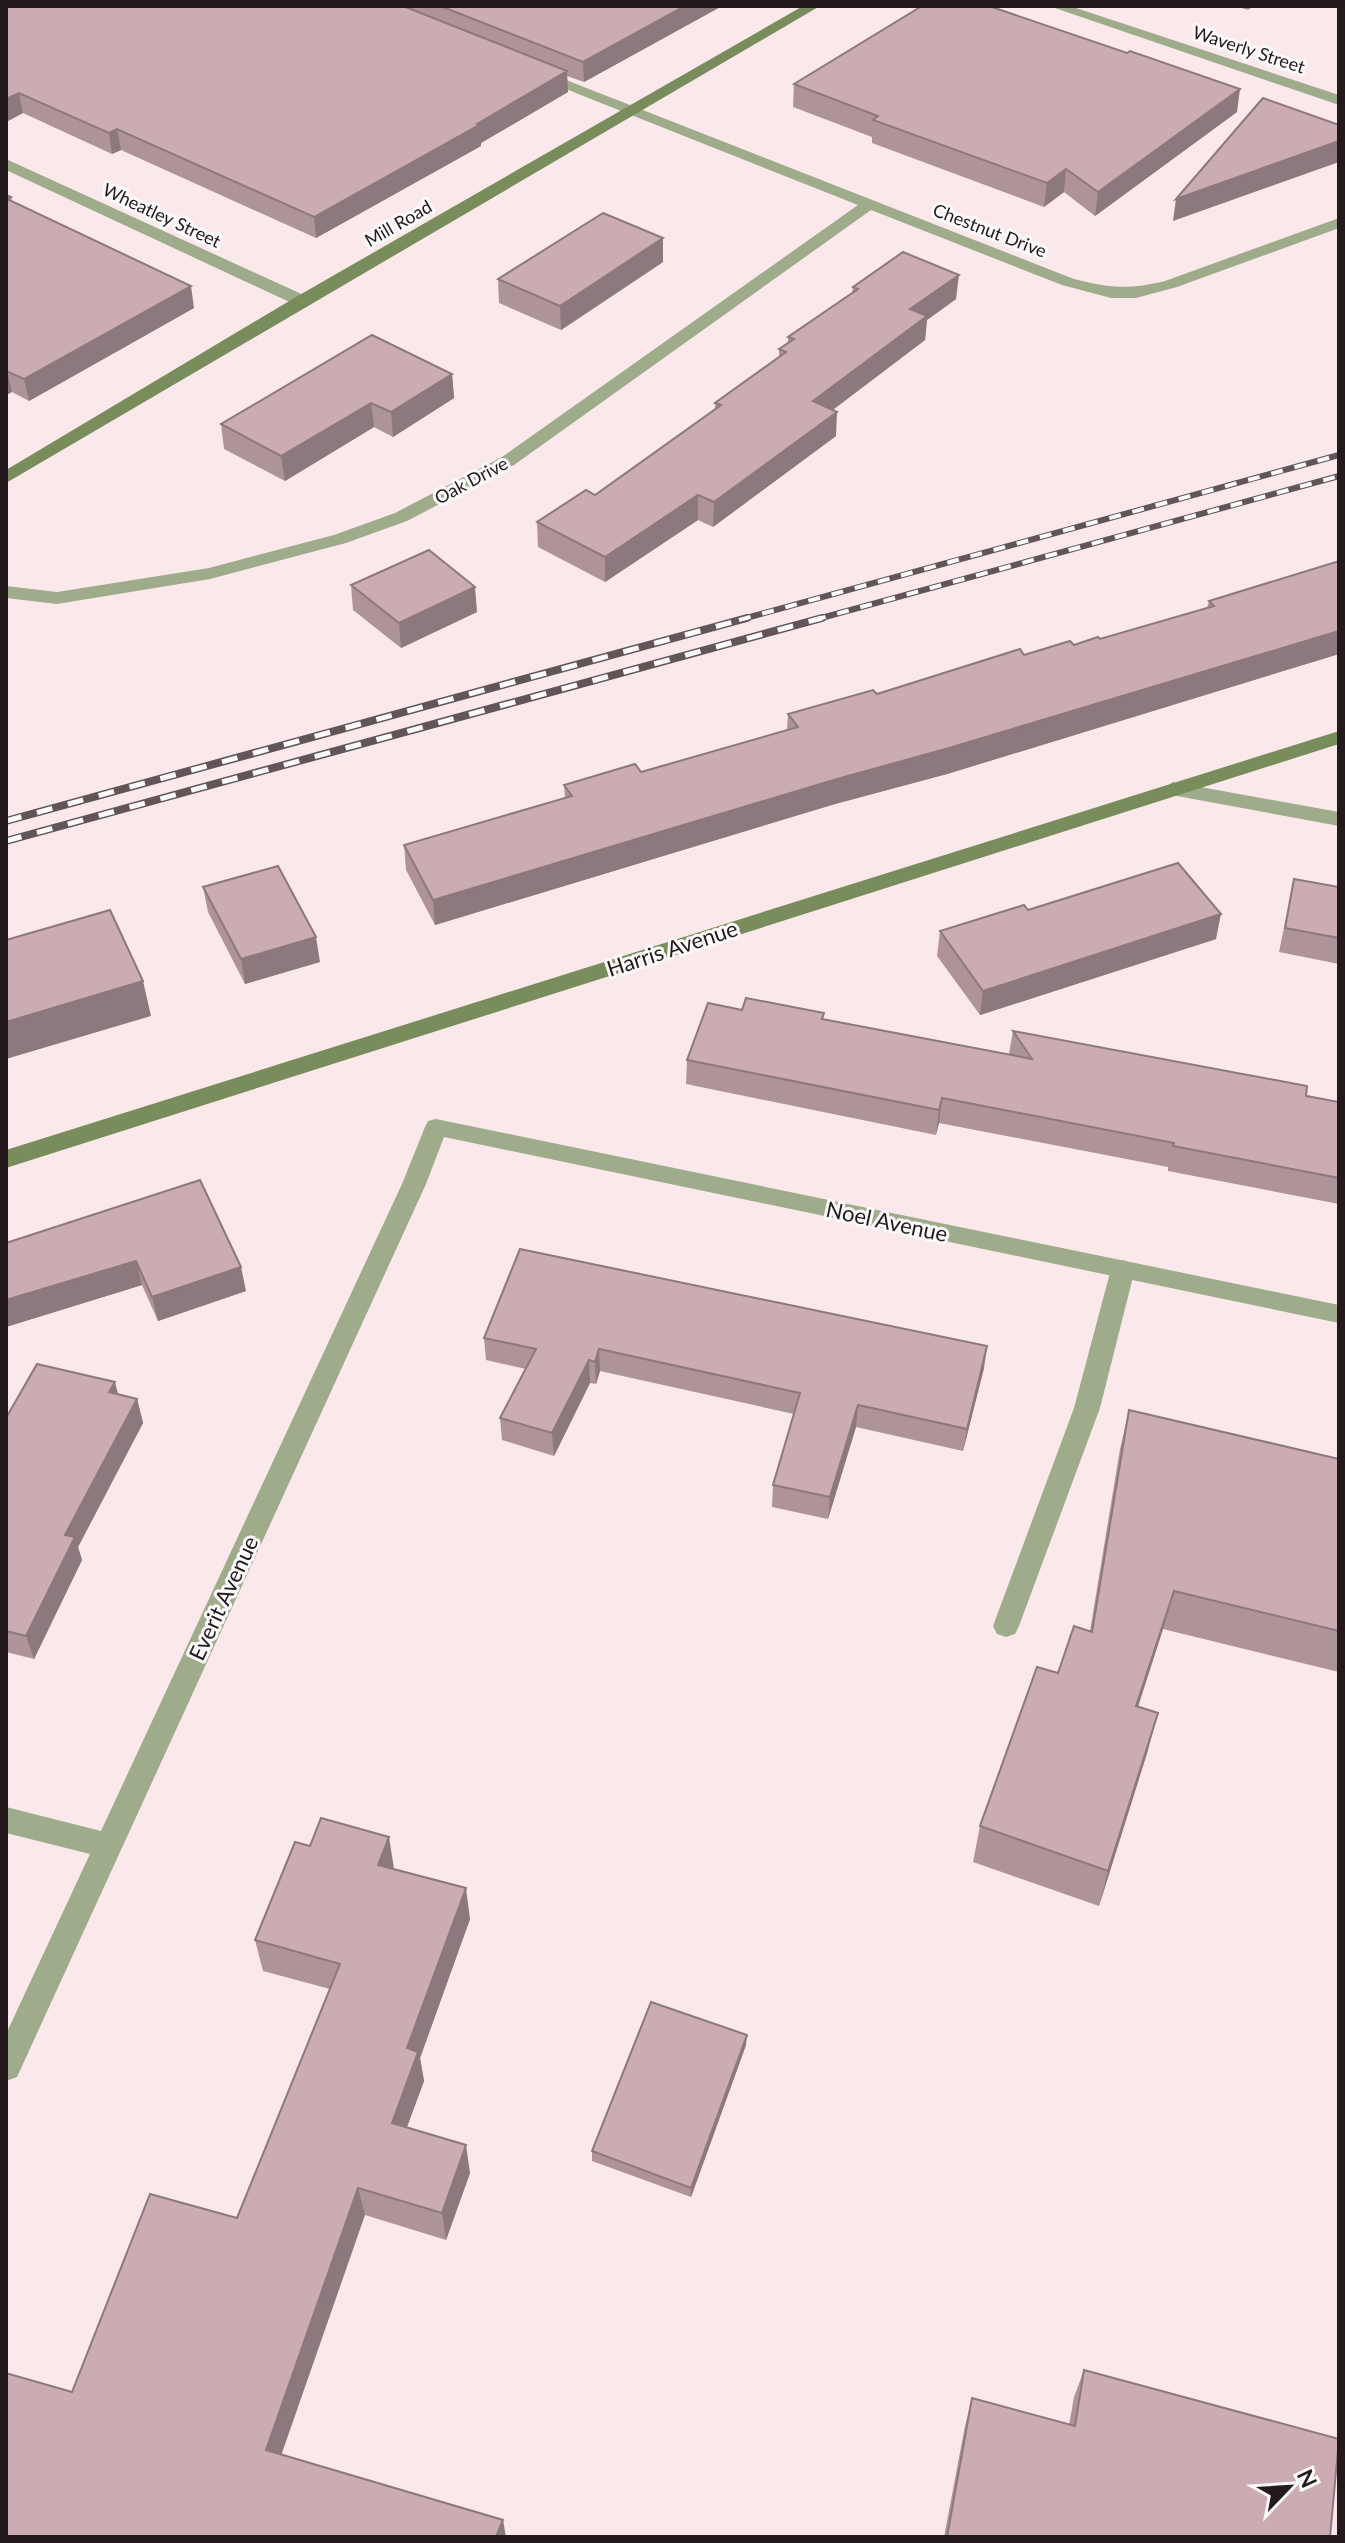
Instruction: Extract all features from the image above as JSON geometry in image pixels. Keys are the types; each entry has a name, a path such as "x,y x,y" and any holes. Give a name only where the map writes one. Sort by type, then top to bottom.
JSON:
{"main road":[{"name":"Mill Road","path":"6,478 302,301 813,6"},
{"name":"Harris Avenue","path":"6,1159 1339,737"}],"street":[{"name":"Waverly Street","path":"1056,6 1339,100"},
{"name":"Chestnut Drive","path":"516,64 1068,282 1111,293 1136,293 1171,284 1339,223"},
{"name":"Wheatley Street","path":"6,164 302,301"},
{"name":"Oak Drive","path":"6,592 57,598 210,573 340,539 401,517 508,461 869,204"},
{"path":"1173,789 1339,819"},
{"name":"Noel Avenue","path":"436,1127 1339,1314"},
{"name":"Everit Avenue","path":"6,2067 414,1184 436,1127"},
{"path":"1006,1626 1087,1408 1123,1269"},
{"path":"6,1820 108,1846"}],"building":[{"path":"6,6 403,6 567,71 479,125 314,217 117,129 109,133 19,93 6,99"},
{"path":"440,6 685,6 583,62"},
{"path":"922,6 989,6 1240,89 1098,192 1066,169 1047,183 873,120 878,116 794,84"},
{"path":"1263,98 1339,125 1339,141 1176,199"},
{"path":"6,195 11,197 7,199 191,286 24,379 6,371"},
{"path":"603,213 663,238 560,306 498,279"},
{"path":"903,252 959,275 910,309 927,316 813,401 837,412 714,502 698,495 605,557 537,522 586,490 595,495 721,405 715,403 786,352 779,349 794,339 788,337 858,289 853,287"},
{"path":"372,335 452,374 391,412 371,403 281,456 221,424"},
{"path":"429,550 475,587 399,623 351,585"},
{"path":"1339,561 1339,631 433,900 404,845 572,796 564,785 635,764 641,772 798,727 788,714 873,690 877,694 1020,649 1024,655 1070,641 1074,645 1100,639 1214,606 1209,601"},
{"path":"1178,863 1221,914 983,991 940,931 1024,905 1028,910"},
{"path":"278,866 316,937 241,959 203,887"},
{"path":"1294,879 1339,887 1339,938 1285,928"},
{"path":"110,910 143,981 6,1022 6,940"},
{"path":"746,998 824,1013 822,1019 1032,1059 1013,1031 1307,1086 1306,1096 1339,1102 1339,1178 942,1098 939,1110 687,1060 708,1003 742,1010"},
{"path":"200,1180 241,1267 152,1297 136,1261 6,1300 6,1243"},
{"path":"520,1249 987,1346 967,1429 858,1405 830,1497 773,1485 800,1393 599,1349 595,1362 589,1360 552,1433 500,1418 536,1349 484,1338"},
{"path":"37,1364 115,1382 109,1392 137,1399 65,1535 75,1537 26,1636 6,1631 6,1418"},
{"path":"1129,1410 1339,1459 1339,1631 1174,1591 1136,1706 1158,1713 1108,1871 980,1826 1037,1667 1058,1673 1074,1626 1092,1632"},
{"path":"321,1818 389,1837 378,1865 466,1888 407,2048 418,2052 392,2123 466,2145 442,2213 358,2188 266,2450 503,2520 496,2537 6,2537 6,2373 72,2392 150,2194 237,2218 340,1964 255,1940 295,1842 310,1846"},
{"path":"651,2002 747,2035 691,2188 592,2151"},
{"path":"1084,2370 1339,2439 1330,2537 947,2537 972,2398 1075,2426"}],"railway":[{"path":"739,620 1339,455"},
{"path":"814,620 1339,476"},
{"path":"6,821 747,618"},
{"path":"6,841 822,618"}]}
